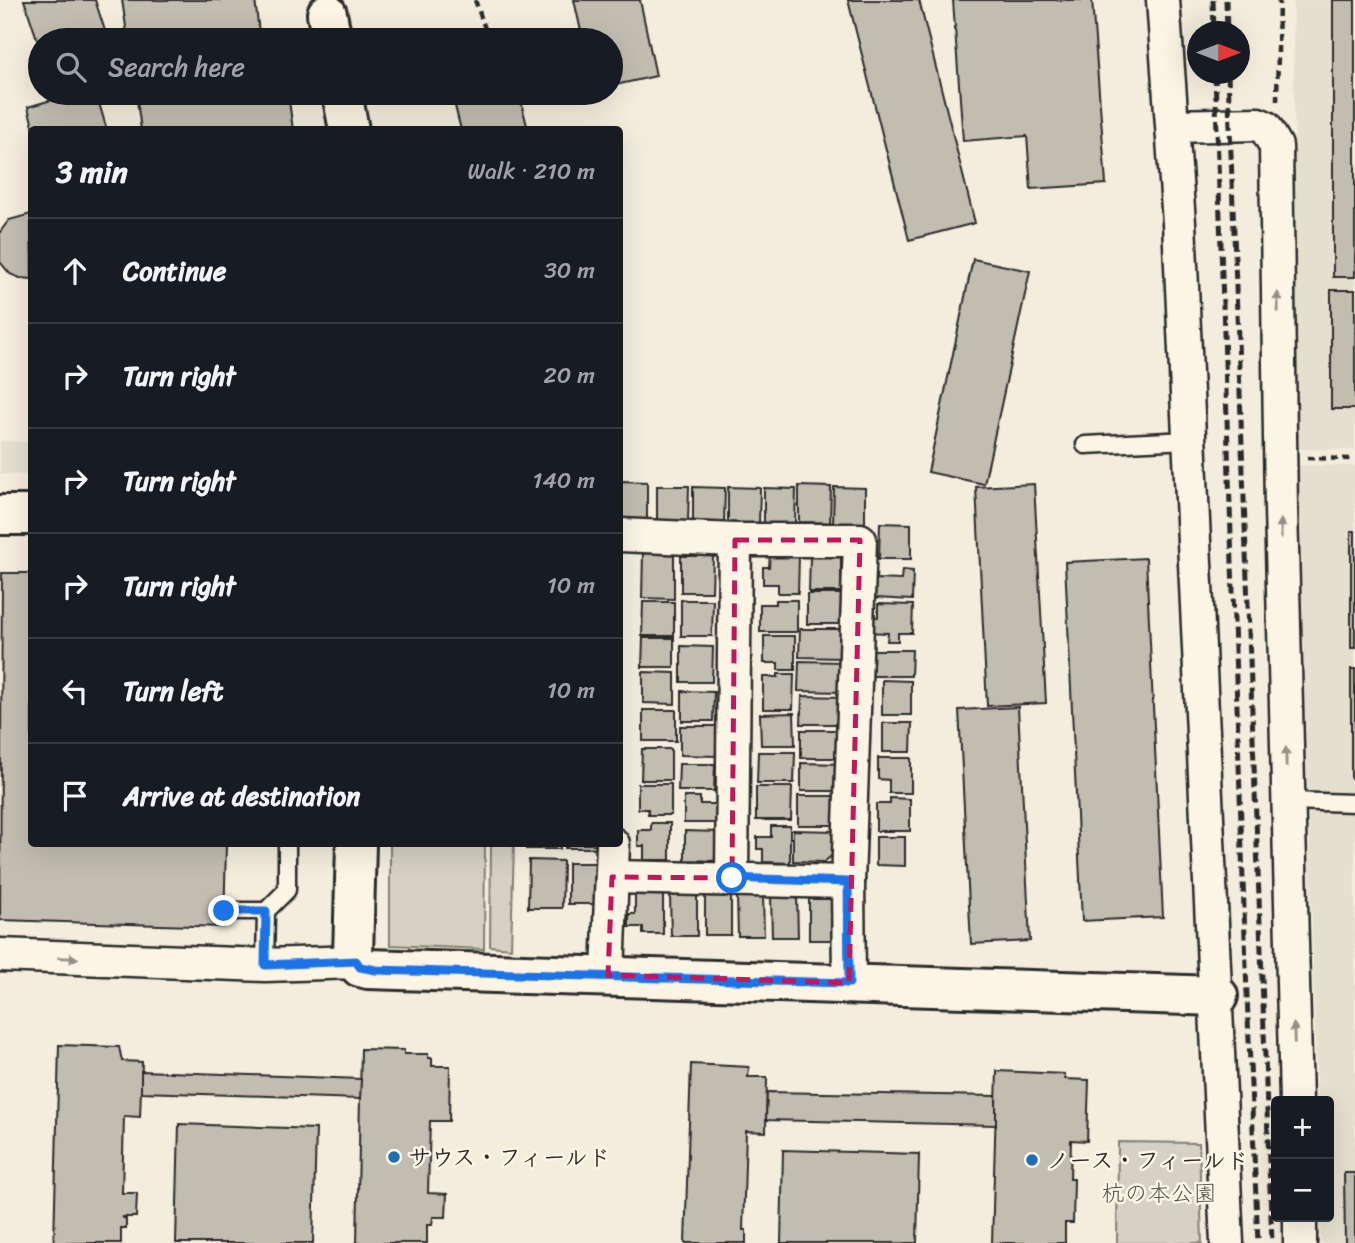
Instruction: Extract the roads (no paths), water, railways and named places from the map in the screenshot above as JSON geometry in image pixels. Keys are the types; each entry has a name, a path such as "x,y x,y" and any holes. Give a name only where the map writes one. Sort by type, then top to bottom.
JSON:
{"street":[{"path":"1163,0 1173,125 1218,996 1227,1243"},
{"path":"1173,125 1258,124 1265,127 1276,146 1287,801 1296,1096"},
{"path":"0,514 28,514"},
{"path":"623,535 735,540 860,540 848,882 849,983"},
{"path":"732,878 735,540"},
{"path":"356,847 353,956 360,967 376,970 608,975 1218,996"},
{"path":"608,975 612,847"},
{"path":"612,877 848,882"},
{"path":"0,955 265,965 356,961"},
{"path":"1300,1222 1300,1243"}],"lane":[{"path":"1085,445 1189,440"},
{"path":"1287,801 1355,803"},
{"path":"265,965 266,911 286,890 287,847"},
{"path":"224,911 266,911"}],"railway":[{"path":"1213,0 1214,21"},
{"path":"1226,0 1227,21"},
{"path":"1215,84 1258,1243"},
{"path":"1228,84 1272,1243"}],"place":[{"name":"サウス・フィールド","path":"394,1157"},
{"name":"ノース・フィールド","path":"1032,1160"}],"park label":[{"name":"杭の本公園","path":"1159,1193"}]}
